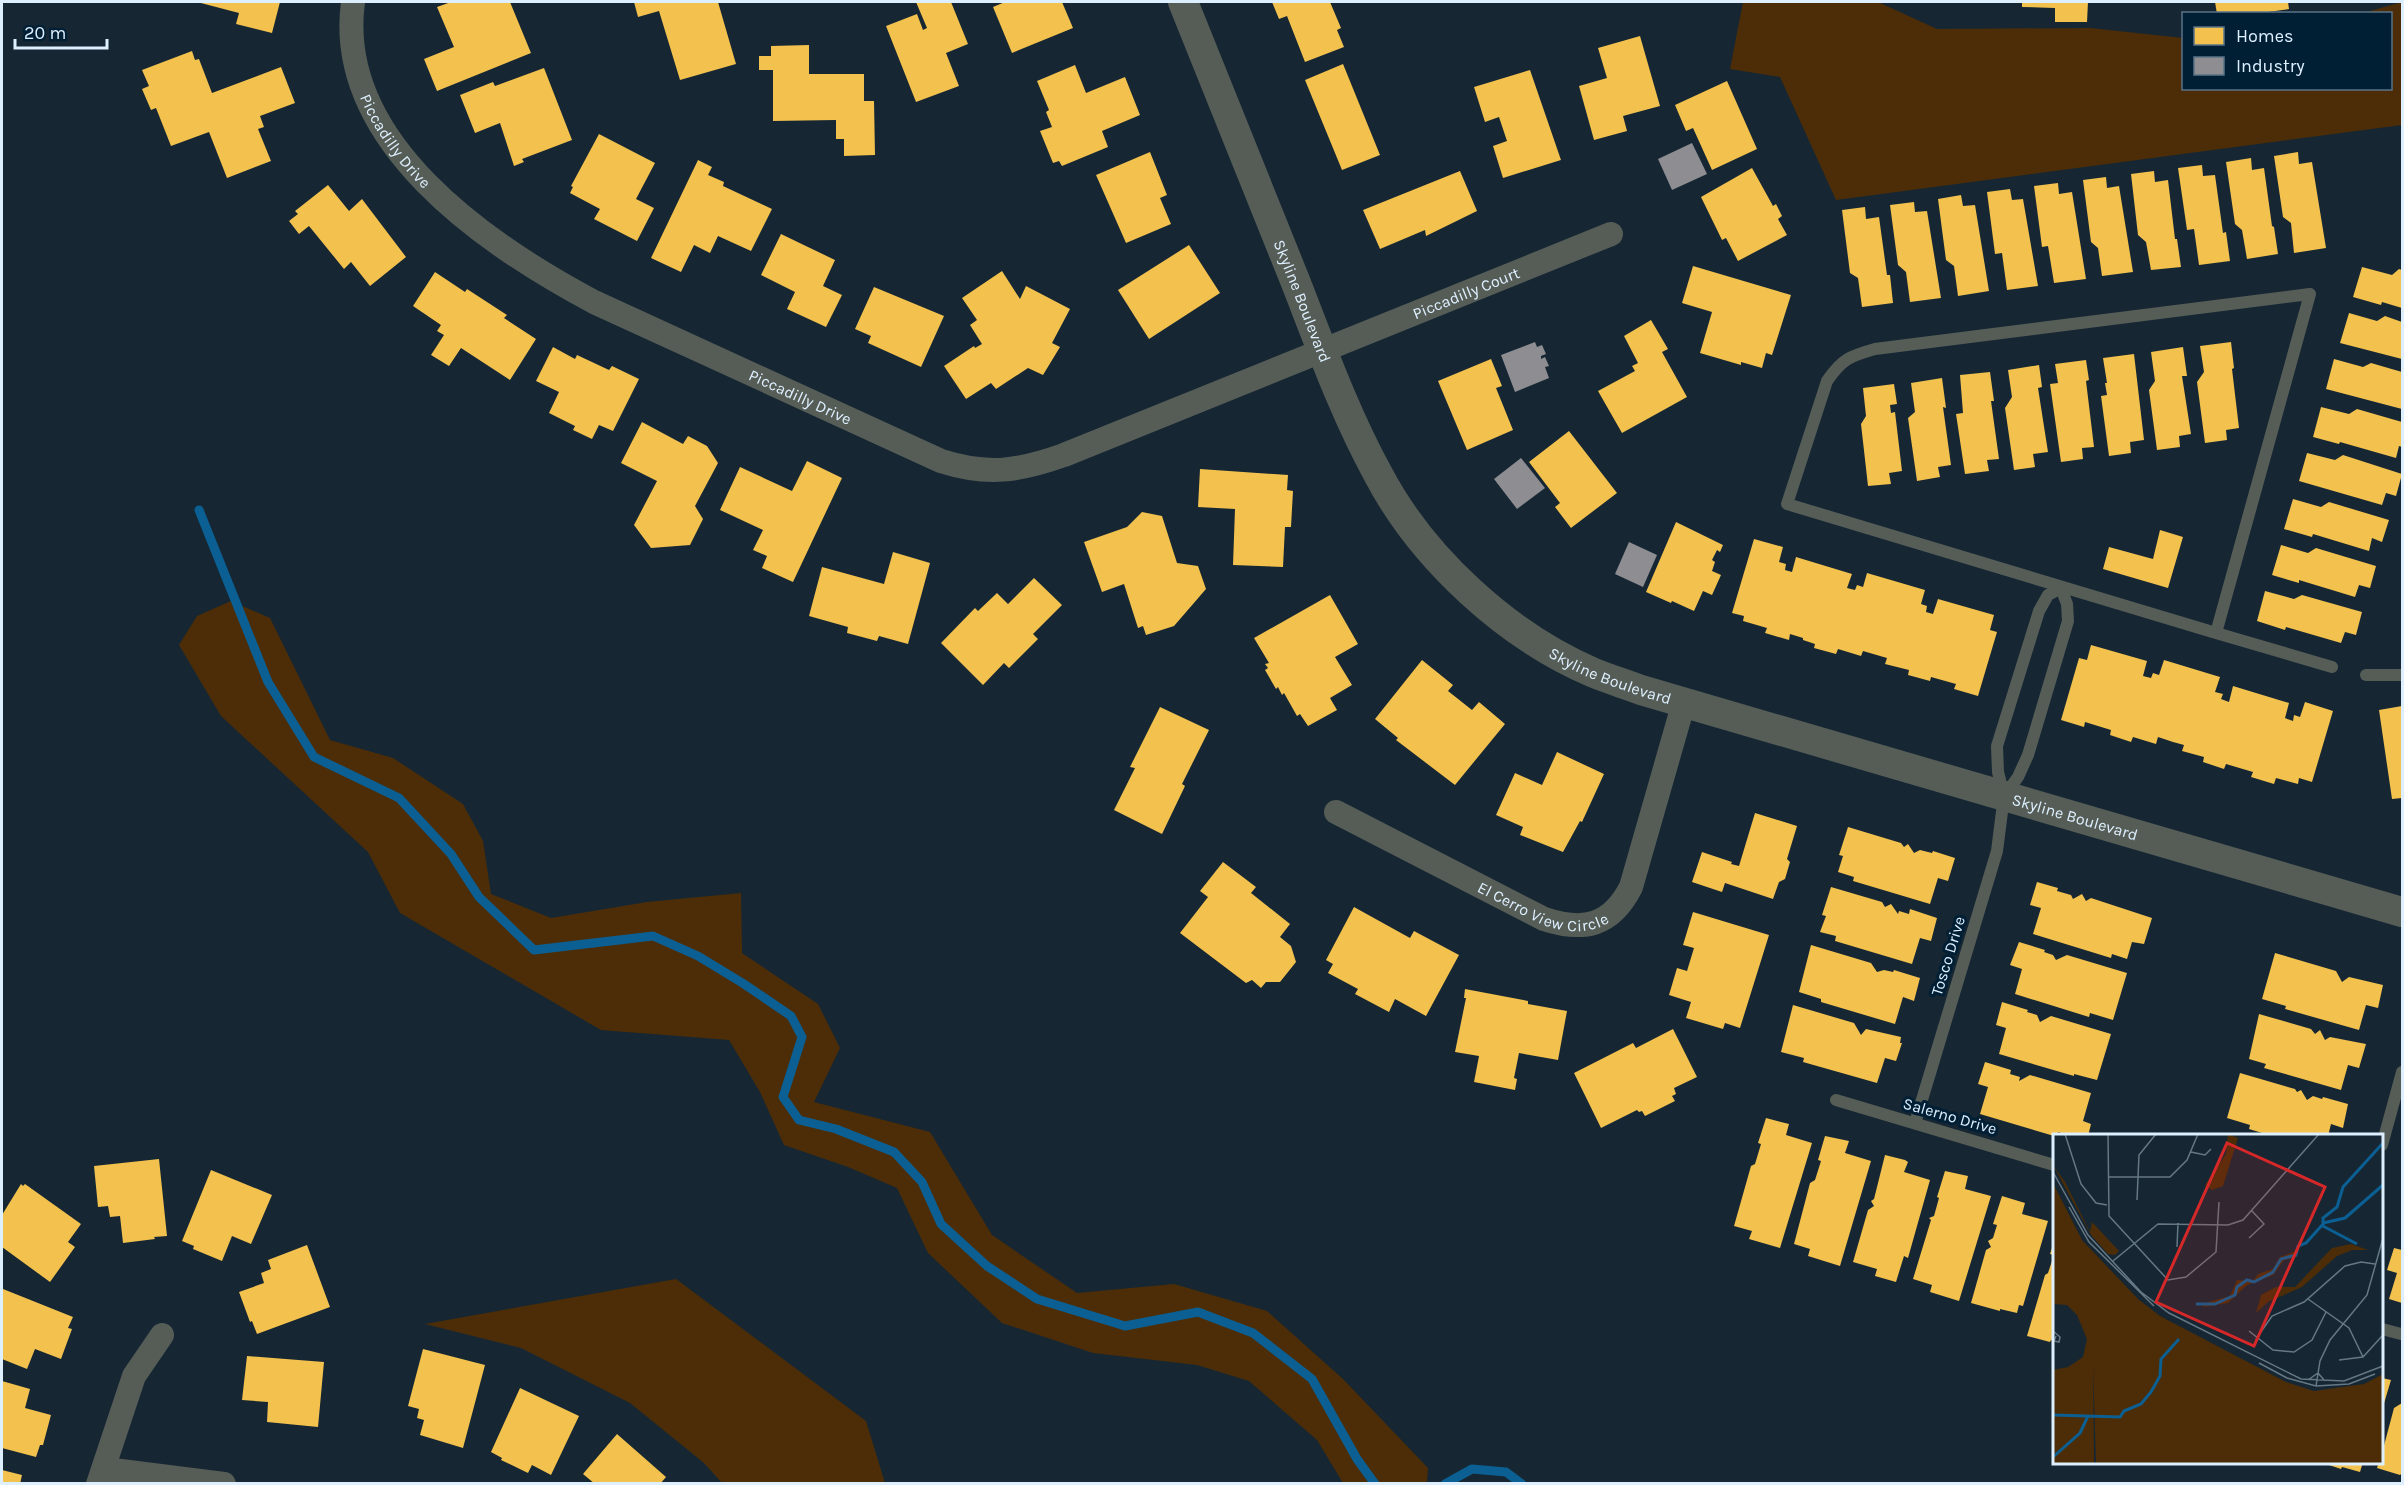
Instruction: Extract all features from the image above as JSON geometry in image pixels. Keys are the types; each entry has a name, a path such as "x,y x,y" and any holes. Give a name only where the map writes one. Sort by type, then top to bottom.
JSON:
{"street":[{"name":"Piccadilly Drive","path":"353,2 350,23 351,45 358,77 368,103 406,160 436,192 484,233 542,274 594,302 941,461 966,469 988,471 1036,465 1323,350"},
{"name":"Skyline Boulevard","path":"1183,2 1323,350 1378,474 1406,520 1442,564 1486,606 1531,638 1593,672 1684,702 2403,912"},
{"name":"Piccadilly Court","path":"1323,350 1611,234"},
{"name":"El Cerro View Circle","path":"1336,812 1544,919 1580,926 1596,923 1611,915 1623,903 1631,887 1684,702"},
{"path":"162,1335 134,1376 101,1476 224,1484"}],"lane":[{"path":"2216,633 2310,294 1875,349 1857,354 1838,364 1827,381 1819,403 1788,504 2332,668"},
{"path":"2004,796 2018,777 2028,755 2068,621 2067,604 2061,588"},
{"path":"2004,796 1998,772 1997,746 2040,611 2048,595 2061,588"},
{"path":"2366,675 2403,675"},
{"name":"Tosco Drive","path":"1915,1123 1997,851 2004,796"},
{"path":"2383,1142 2403,1072"},
{"name":"Salerno Drive","path":"1836,1100 2053,1164"},
{"path":"2383,1329 2401,1334"}],"shaded area":[{"path":"1743,2 1878,2 1937,29 2090,28 2182,38 2182,90 2392,90 2392,12 2367,12 2402,2 2402,125 1836,200 1780,77 1730,69"},
{"path":"231,601 270,618 330,740 393,758 463,804 483,841 491,894 551,918 647,902 741,893 742,953 818,1004 840,1048 814,1102 930,1132 992,1235 1077,1293 1174,1284 1267,1311 1343,1379 1428,1468 1427,1483 1343,1483 1317,1440 1249,1381 1197,1365 1093,1353 1002,1323 928,1253 897,1188 848,1167 784,1145 760,1092 729,1040 601,1030 400,913 368,852 221,716 179,645 197,616"},
{"path":"676,1279 866,1421 885,1483 722,1483 704,1463 630,1403 521,1348 425,1324"}],"building: Homes":[{"path":"197,2 280,2 272,33 236,24 239,13"},
{"path":"451,2 510,2 531,53 437,91 424,59 454,47 437,7"},
{"path":"634,2 718,2 736,64 680,80 659,11 638,17"},
{"path":"916,2 951,2 968,44 946,53 959,86 916,102 886,26 917,14 923,30 927,28"},
{"path":"1005,2 1062,2 1073,28 1012,53 993,7"},
{"path":"1272,2 1330,2 1341,28 1337,30 1344,47 1305,62 1287,16 1279,19"},
{"path":"2022,2 2088,2 2087,22 2055,22 2055,8 2022,7"},
{"path":"2215,2 2288,2 2289,9 2267,12 2217,12"},
{"path":"1640,36 1660,106 1623,116 1627,131 1594,140 1579,86 1607,78 1598,48"},
{"path":"809,45 809,74 864,74 864,101 874,101 875,155 844,156 844,139 836,139 836,120 773,121 773,70 759,70 759,56 771,56 771,46"},
{"path":"192,51 195,60 199,59 212,93 281,67 295,103 260,116 264,127 258,129 271,161 227,178 209,132 171,146 156,108 151,110 142,89 149,86 142,70"},
{"path":"1343,64 1380,155 1342,170 1305,80"},
{"path":"1075,65 1086,93 1125,77 1140,115 1102,131 1108,147 1062,166 1059,161 1053,163 1040,131 1052,127 1046,112 1049,110 1037,81"},
{"path":"544,68 572,140 522,159 524,162 514,166 500,123 475,133 460,95 493,82 495,86"},
{"path":"1530,70 1561,160 1503,178 1493,146 1507,141 1499,117 1485,122 1474,87"},
{"path":"1727,81 1757,149 1712,170 1693,128 1686,131 1675,105"},
{"path":"599,134 655,163 636,199 654,208 637,241 594,219 600,209 570,193 573,187 571,186"},
{"path":"1150,152 1167,195 1160,198 1171,224 1126,243 1096,175"},
{"path":"2298,152 2299,164 2312,162 2326,248 2294,253 2291,223 2283,217 2274,156"},
{"path":"2251,158 2252,170 2264,168 2278,254 2247,259 2242,230 2235,224 2226,162"},
{"path":"698,160 712,167 708,175 724,182 723,186 772,209 751,251 718,236 710,253 694,245 681,272 651,258"},
{"path":"2202,165 2203,176 2215,175 2223,233 2226,232 2230,261 2199,265 2194,229 2187,230 2178,168"},
{"path":"1752,168 1773,206 1776,204 1782,216 1778,219 1787,235 1738,261 1726,238 1722,240 1701,197"},
{"path":"1460,171 1477,211 1426,236 1425,230 1380,249 1363,210"},
{"path":"2154,171 2155,182 2168,180 2181,267 2151,270 2146,242 2138,235 2131,174"},
{"path":"2106,177 2107,188 2119,186 2133,272 2102,276 2098,248 2091,242 2083,180"},
{"path":"2058,183 2059,194 2072,192 2086,279 2054,283 2048,246 2042,247 2034,186"},
{"path":"328,185 349,211 362,199 406,257 370,286 351,262 344,269 309,226 299,234 289,221 298,214 295,211"},
{"path":"2010,189 2012,200 2023,199 2038,286 2007,290 2002,253 1995,254 1987,192"},
{"path":"1961,195 1963,206 1975,205 1989,291 1958,296 1954,266 1946,260 1938,199"},
{"path":"1914,202 1915,212 1927,211 1941,298 1910,302 1906,272 1898,265 1890,205"},
{"path":"1865,207 1866,219 1879,217 1893,303 1862,307 1858,278 1850,273 1842,210"},
{"path":"781,234 835,260 823,286 842,295 826,327 787,309 795,292 761,275"},
{"path":"1189,245 1220,293 1149,339 1118,290"},
{"path":"1693,266 1791,295 1772,355 1766,353 1762,368 1741,362 1741,365 1700,353 1712,312 1682,303"},
{"path":"2362,267 2392,275 2399,269 2402,270 2402,308 2353,297"},
{"path":"1002,271 1020,299 1026,286 1070,309 1052,343 1060,347 1043,375 1028,368 996,389 991,383 966,399 944,366 974,346 975,348 982,344 970,325 977,320 962,298"},
{"path":"435,272 465,292 467,289 507,315 504,318 536,339 510,380 461,348 449,366 431,355 444,335 437,331 441,325 413,306"},
{"path":"874,287 944,316 921,367 868,343 871,336 855,329"},
{"path":"2349,313 2377,321 2385,316 2402,322 2402,359 2340,343"},
{"path":"1651,320 1668,349 1662,352 1687,397 1622,433 1598,391 1635,371 1632,366 1638,363 1624,336"},
{"path":"2231,342 2239,428 2226,430 2227,440 2205,443 2197,382 2204,372 2200,346"},
{"path":"553,347 575,359 577,355 609,370 612,366 639,379 613,431 599,425 592,439 573,430 575,426 549,413 559,392 536,381"},
{"path":"2183,347 2187,376 2182,376 2191,434 2179,436 2180,447 2157,450 2149,390 2155,381 2151,352"},
{"path":"2134,354 2144,440 2130,442 2131,453 2109,456 2101,396 2107,395 2103,358"},
{"path":"1491,359 1502,386 1496,388 1513,430 1467,450 1438,381"},
{"path":"2334,359 2363,367 2371,363 2402,372 2402,409 2326,389"},
{"path":"2086,360 2089,380 2086,381 2094,447 2082,448 2083,459 2061,462 2050,384 2058,383 2055,364"},
{"path":"2039,365 2042,387 2038,388 2048,452 2033,454 2035,467 2014,470 2005,408 2012,397 2008,370"},
{"path":"1990,372 1994,401 1991,401 1999,459 1987,460 1989,471 1965,474 1956,414 1963,413 1960,375"},
{"path":"1942,378 1946,408 1943,407 1951,465 1938,467 1940,477 1917,481 1908,418 1915,412 1911,383"},
{"path":"1894,384 1897,404 1890,405 1891,413 1895,412 1902,471 1889,473 1891,484 1868,486 1861,424 1866,416 1863,388"},
{"path":"2321,407 2349,414 2357,409 2402,422 2402,447 2399,446 2396,458 2313,437"},
{"path":"642,422 683,444 688,436 707,446 718,463 695,506 703,519 690,545 651,548 634,525 657,481 621,463"},
{"path":"1569,431 1617,493 1571,528 1555,507 1560,503 1529,462"},
{"path":"2307,453 2335,460 2343,455 2402,474 2396,496 2386,493 2382,505 2299,481"},
{"path":"807,461 842,478 793,582 762,568 767,556 753,550 763,530 720,510 740,467 792,491"},
{"path":"1200,469 1288,475 1287,490 1293,491 1291,527 1285,527 1283,567 1233,565 1235,509 1198,507"},
{"path":"2293,499 2321,507 2329,502 2389,520 2382,542 2372,538 2369,551 2313,534 2312,537 2284,529"},
{"path":"1142,512 1162,516 1177,563 1198,566 1206,589 1174,626 1146,635 1143,626 1138,628 1124,584 1102,592 1084,542 1127,527"},
{"path":"1676,522 1723,545 1720,552 1717,550 1712,560 1715,562 1712,571 1721,575 1712,595 1703,591 1694,611 1646,592"},
{"path":"2160,530 2183,537 2168,588 2103,569 2109,547 2153,559"},
{"path":"1754,539 1783,547 1779,562 1786,564 1785,570 1792,572 1796,557 1852,574 1847,588 1855,590 1857,585 1863,587 1867,573 1925,590 1921,604 1927,606 1926,612 1933,614 1938,599 1994,615 1990,630 1997,632 1978,696 1954,689 1956,684 1931,677 1930,681 1908,675 1909,670 1885,664 1887,658 1863,651 1861,656 1838,649 1836,654 1814,648 1815,644 1803,638 1790,634 1789,640 1765,633 1767,628 1743,621 1744,616 1732,613"},
{"path":"2281,545 2308,553 2316,548 2376,566 2370,588 2359,585 2355,597 2299,580 2299,583 2272,575"},
{"path":"893,552 930,563 908,644 879,636 877,641 847,633 848,627 809,616 822,567 884,584"},
{"path":"1034,578 1062,605 1033,634 1038,639 1009,668 1004,663 983,685 941,643 975,608 978,611 997,593 1008,604"},
{"path":"2265,591 2294,599 2302,595 2362,612 2356,635 2345,632 2341,643 2257,621"},
{"path":"1330,595 1358,644 1335,657 1352,685 1330,698 1337,710 1308,726 1300,714 1297,716 1284,693 1282,695 1278,687 1276,689 1265,670 1268,668 1265,664 1269,663 1254,638"},
{"path":"2091,645 2147,661 2143,676 2151,678 2153,673 2159,675 2164,660 2220,677 2215,692 2223,694 2221,699 2229,702 2233,686 2289,703 2285,718 2293,721 2294,715 2300,717 2305,702 2333,711 2312,782 2299,778 2298,784 2276,778 2274,784 2251,777 2253,772 2226,764 2224,769 2203,762 2204,757 2182,751 2184,745 2158,737 2156,744 2133,737 2131,742 2110,735 2111,730 2085,722 2084,727 2061,720 2079,658 2087,660"},
{"path":"1422,660 1453,685 1448,691 1472,710 1479,702 1505,724 1455,785 1396,740 1398,738 1375,719"},
{"path":"2402,706 2402,798 2392,799 2379,710"},
{"path":"1160,707 1209,730 1182,784 1185,786 1162,834 1114,810 1135,768 1130,767"},
{"path":"1557,752 1604,774 1582,822 1580,821 1563,852 1520,835 1523,827 1496,815 1515,773 1542,785"},
{"path":"1755,813 1797,826 1787,859 1790,862 1785,879 1779,882 1773,899 1725,883 1722,892 1692,882 1702,852 1739,866"},
{"path":"1848,827 1901,843 1904,847 1908,844 1914,853 1920,850 1932,853 1933,851 1955,858 1948,881 1938,878 1930,904 1853,881 1854,877 1838,872 1843,856 1839,855"},
{"path":"1223,862 1256,887 1251,893 1290,924 1280,937 1291,946 1296,962 1280,982 1266,982 1261,988 1252,980 1246,983 1180,933 1208,897 1200,891"},
{"path":"2037,882 2058,888 2057,891 2071,895 2073,899 2082,894 2086,901 2091,898 2152,918 2144,944 2132,942 2127,959 2112,954 2111,958 2033,934 2041,908 2030,905"},
{"path":"1831,887 1882,902 1885,907 1891,904 1898,914 1899,911 1909,914 1910,909 1937,918 1931,941 1920,938 1912,964 1835,941 1836,936 1820,932 1826,916 1822,915"},
{"path":"1354,907 1410,938 1414,931 1459,955 1426,1016 1395,999 1389,1012 1355,994 1358,989 1328,973 1333,964 1326,960"},
{"path":"1693,912 1769,935 1740,1028 1725,1023 1723,1029 1686,1018 1691,1002 1669,995 1677,968 1687,971 1694,948 1683,945"},
{"path":"2019,942 2045,950 2044,952 2053,955 2056,960 2067,955 2127,973 2113,1020 2090,1013 2089,1017 2015,994 2022,969 2010,965"},
{"path":"1811,945 1871,963 1877,972 1884,970 1893,972 1894,970 1920,978 1914,1001 1903,997 1895,1024 1821,1002 1821,999 1799,992"},
{"path":"2275,953 2336,971 2342,982 2349,977 2383,985 2378,1008 2366,1005 2359,1030 2285,1009 2286,1006 2262,999"},
{"path":"1465,989 1567,1011 1558,1060 1519,1053 1514,1078 1517,1079 1515,1090 1474,1082 1479,1056 1455,1052 1466,998 1464,998"},
{"path":"2002,1002 2028,1010 2027,1012 2037,1015 2040,1022 2051,1016 2111,1034 2097,1080 2074,1074 2074,1076 1999,1054 2006,1028 1996,1025"},
{"path":"1793,1005 1854,1023 1861,1035 1866,1029 1901,1037 1900,1043 1902,1043 1896,1061 1885,1058 1877,1083 1803,1062 1804,1058 1781,1052"},
{"path":"2259,1014 2311,1029 2315,1034 2320,1030 2325,1040 2330,1037 2366,1044 2359,1068 2348,1065 2341,1090 2264,1068 2266,1064 2249,1059"},
{"path":"1673,1029 1697,1077 1674,1088 1676,1094 1672,1096 1675,1101 1645,1116 1642,1111 1637,1110 1601,1128 1574,1073 1633,1043 1636,1048"},
{"path":"1985,1062 2011,1070 2010,1074 2020,1077 2019,1081 2030,1075 2091,1093 2083,1121 2091,1124 2088,1134 2058,1132 2053,1136 1980,1114 1988,1087 1978,1084"},
{"path":"2240,1073 2295,1089 2297,1092 2301,1090 2307,1100 2313,1096 2348,1104 2343,1128 2331,1124 2328,1134 2265,1134 2249,1129 2250,1125 2227,1118"},
{"path":"1766,1118 1789,1124 1786,1135 1812,1143 1780,1248 1749,1239 1752,1231 1734,1226 1751,1166 1755,1164 1761,1144 1758,1143"},
{"path":"1825,1136 1849,1141 1845,1153 1871,1161 1840,1266 1808,1256 1810,1249 1794,1244 1810,1183 1815,1180 1821,1161 1818,1160"},
{"path":"1885,1155 1908,1162 1904,1172 1930,1180 1908,1258 1904,1256 1896,1282 1875,1276 1877,1269 1853,1262 1868,1210 1874,1206 1871,1201 1874,1199"},
{"path":"159,1159 167,1236 123,1243 120,1216 110,1217 108,1206 98,1207 94,1166"},
{"path":"211,1170 272,1195 251,1244 232,1236 222,1261 193,1249 194,1246 182,1241"},
{"path":"1945,1171 1968,1176 1965,1189 1991,1196 1959,1301 1930,1292 1932,1285 1913,1279 1931,1220 1929,1218 1934,1216"},
{"path":"21,1184 23,1186 25,1184 81,1224 68,1242 75,1247 50,1282 2,1247 2,1215"},
{"path":"2002,1196 2025,1203 2022,1214 2048,1221 2023,1306 2019,1305 2017,1313 1971,1303 1986,1250 1991,1247 1988,1241 1993,1238 1997,1225 1993,1224"},
{"path":"307,1245 330,1307 257,1334 239,1292 264,1283 261,1273 271,1269 268,1260"},
{"path":"2394,1248 2402,1250 2402,1303 2389,1299 2397,1273 2387,1270"},
{"path":"2053,1258 2053,1341 2050,1342 2027,1336 2045,1275 2048,1273"},
{"path":"3,1289 73,1317 68,1328 72,1329 61,1359 35,1349 27,1369 2,1359"},
{"path":"423,1349 485,1365 463,1448 420,1435 424,1420 417,1418 419,1409 408,1406"},
{"path":"247,1356 324,1362 318,1427 267,1422 268,1402 242,1400"},
{"path":"2383,1378 2391,1380 2383,1407"},
{"path":"2,1381 30,1389 25,1408 51,1415 43,1445 40,1445 36,1457 2,1448"},
{"path":"520,1388 579,1416 551,1475 532,1465 528,1473 501,1460 502,1458 491,1452"},
{"path":"2402,1403 2402,1473 2400,1475 2377,1468 2378,1464 2383,1464 2383,1449 2394,1408"},
{"path":"617,1434 666,1477 660,1484 595,1484 583,1474"},
{"path":"2326,1464 2362,1464 2360,1472 2342,1467 2341,1469"},
{"path":"2,1470 22,1475 20,1484 2,1484"}],"building: Industry":[{"path":"1692,143 1707,174 1672,190 1658,159"},
{"path":"1535,342 1537,347 1542,345 1546,354 1541,356 1541,359 1545,357 1549,366 1545,367 1549,378 1515,392 1501,355"},
{"path":"1521,458 1545,488 1517,509 1494,479"},
{"path":"1629,542 1657,555 1643,587 1615,574"}],"waterway":[{"path":"199,510 268,682 314,757 399,798 451,854 479,897 534,950 653,936 698,956 744,984 791,1016 802,1037 783,1097 799,1120 836,1129 894,1152 922,1182 941,1224 987,1266 1037,1299 1125,1326 1198,1312 1253,1333 1312,1379 1357,1459 1375,1484"},
{"path":"1445,1484 1472,1469 1506,1472 1522,1484"}]}
